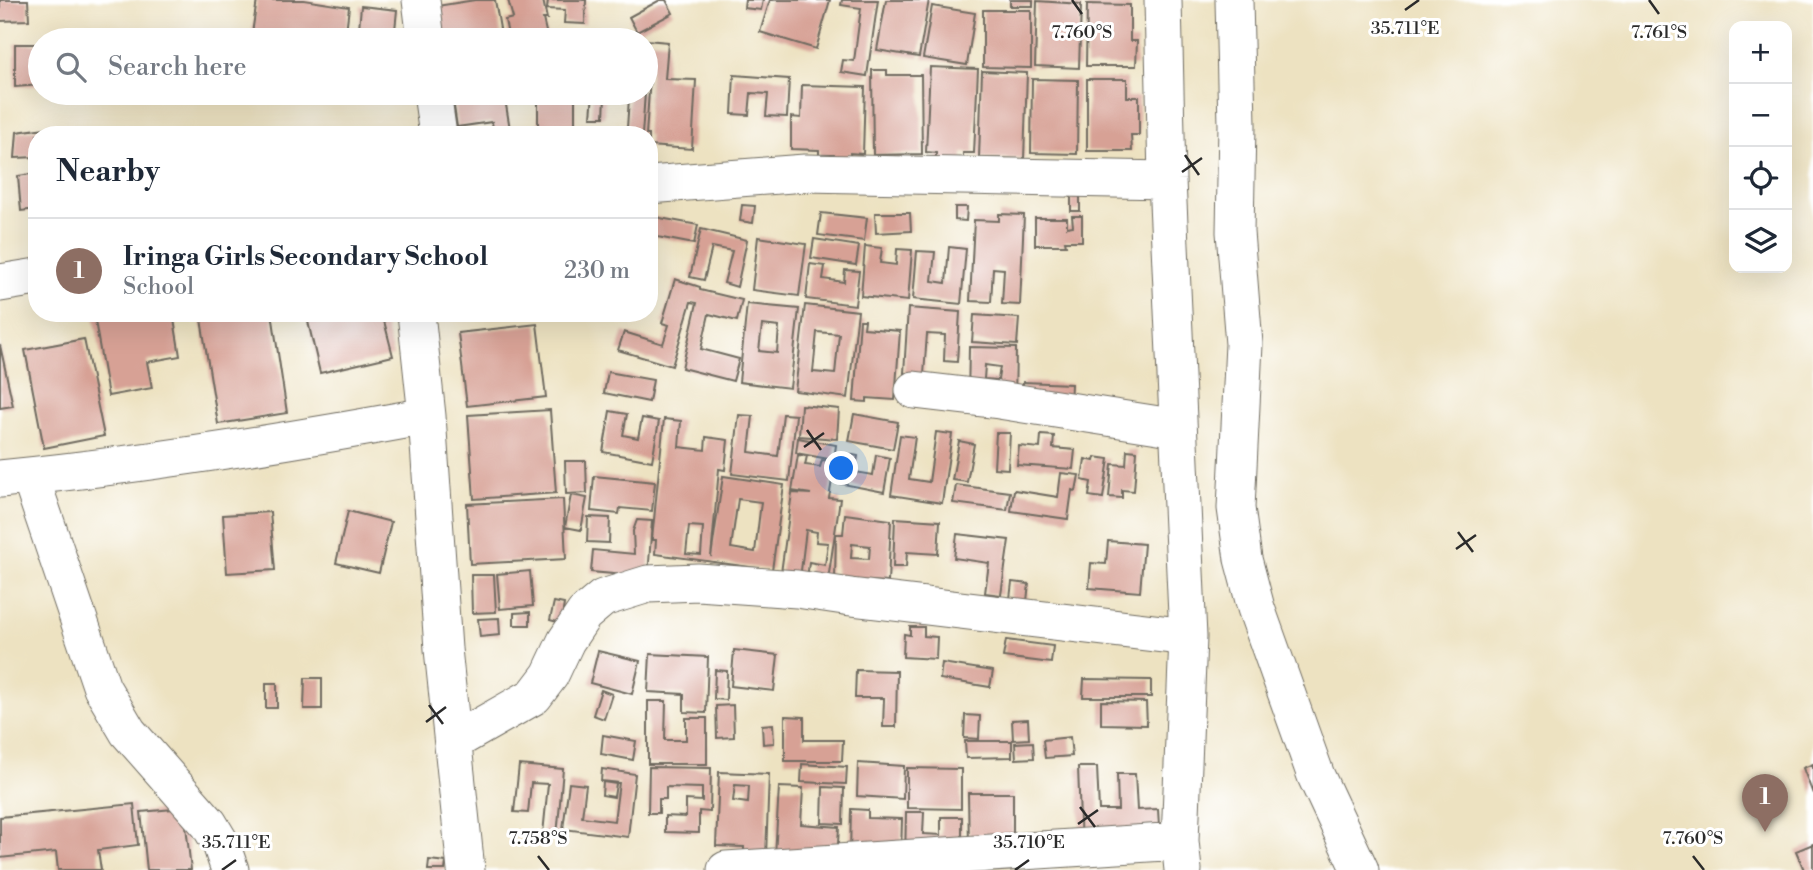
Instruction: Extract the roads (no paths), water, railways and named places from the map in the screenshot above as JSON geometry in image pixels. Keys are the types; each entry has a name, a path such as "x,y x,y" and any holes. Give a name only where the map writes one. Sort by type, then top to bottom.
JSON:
{"street":[{"path":"421,0 424,28"},
{"path":"726,870 1181,856 1188,637 1167,180 1163,0"},
{"path":"1234,0 1237,112 1235,232 1244,344 1236,508 1238,527 1256,608 1316,776 1360,870"},
{"path":"434,105 437,126"},
{"path":"658,184 805,173 1167,180"},
{"path":"0,282 28,278"},
{"path":"417,322 427,416 443,649 466,870"},
{"path":"914,390 999,400 1178,428"},
{"path":"230,870 209,824 128,732 103,688 15,478 296,440 427,416"},
{"path":"453,741 534,696 550,675 566,641 584,614 603,598 648,584 698,582 797,589 1188,637"}],"place":[{"name":"Iringa Girls Secondary School","path":"1765,832"}]}
